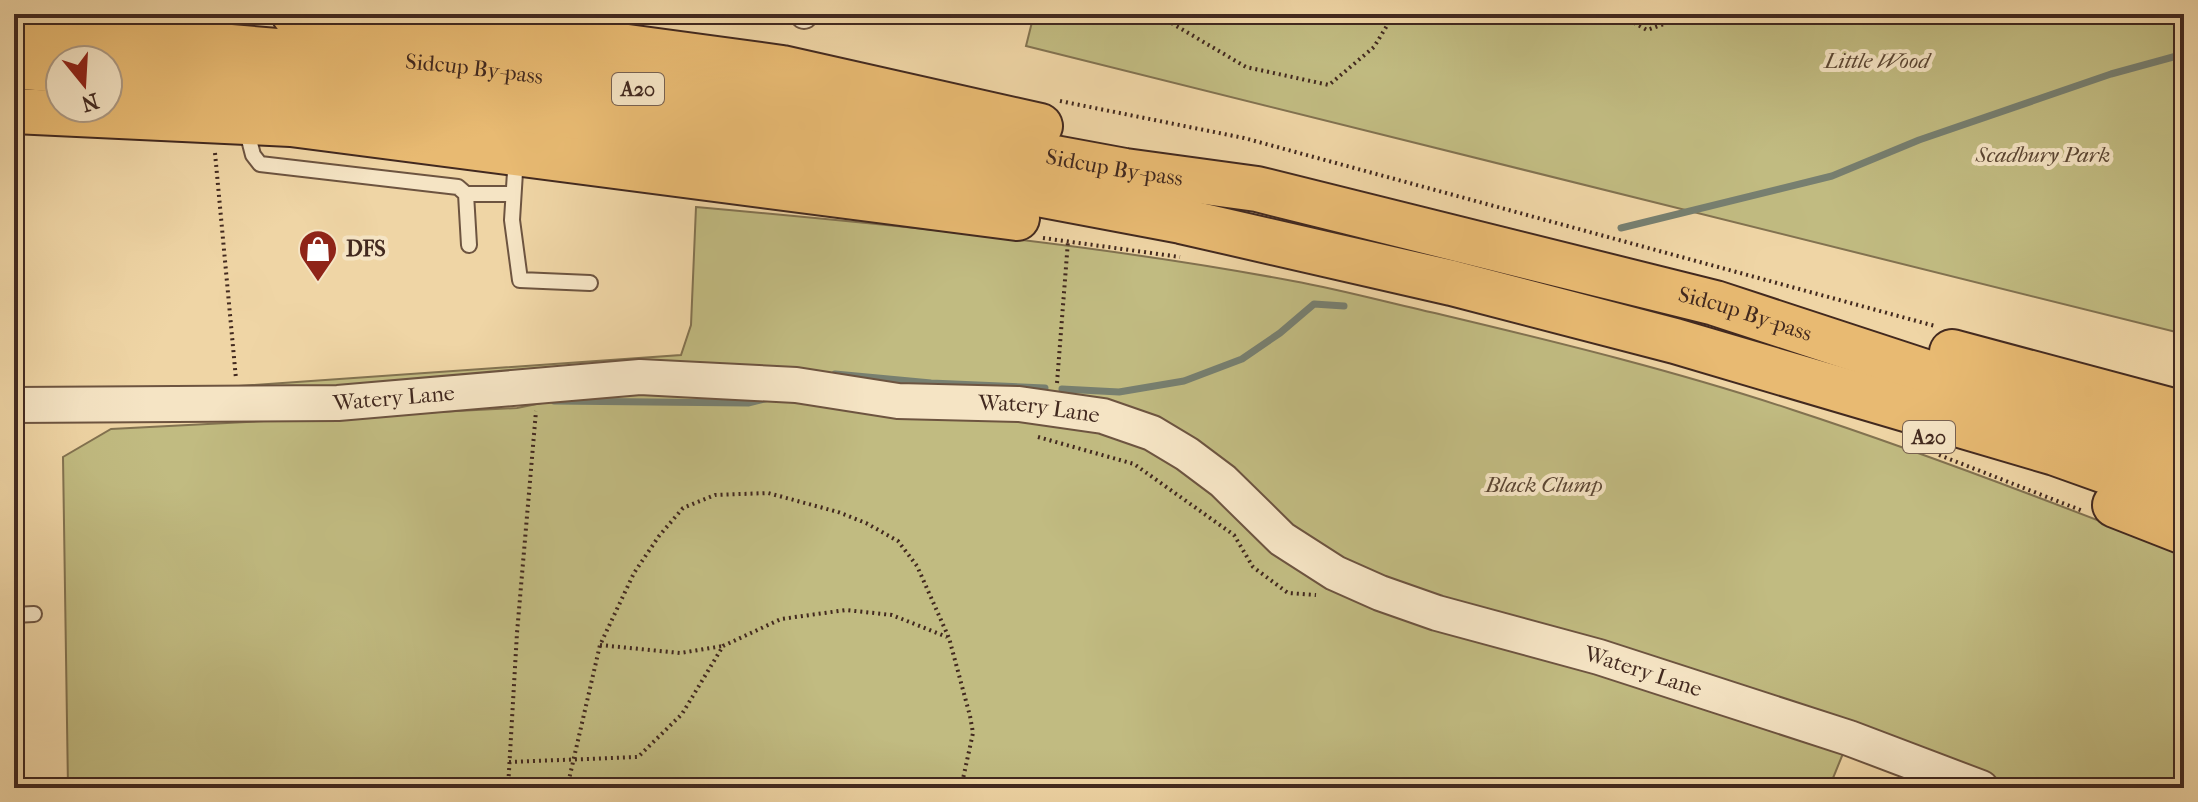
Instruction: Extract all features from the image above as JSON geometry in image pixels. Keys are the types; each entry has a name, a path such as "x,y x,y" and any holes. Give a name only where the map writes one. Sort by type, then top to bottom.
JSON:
{"highway":[{"name":"A20","path":"294,14 478,27 782,68 1075,134 1257,189"},
{"name":"Sidcup By-pass","path":"14,29 446,65 641,89 853,121 1125,171 1257,189 1715,303 2184,457"},
{"path":"14,66 44,69"},
{"name":"Sidcup By-pass","path":"124,74 442,102 666,131 847,158 1181,221 1452,283 1675,341 2055,453 2184,499"},
{"name":"A20","path":"14,111 236,136 291,124 1058,223 1310,250"},
{"name":"A20","path":"1715,303 1872,330 2184,414"},
{"name":"A20","path":"1675,341 1781,386 2007,463 2184,532"}],"street":[{"name":"Watery Lane","path":"14,405 338,403 640,377 796,385 898,401 1019,404 1103,416 1152,433 1187,454 1223,481 1282,539 1335,573 1380,593 1437,613 1599,657 1849,738 1973,787"}],"lane":[{"path":"236,136 260,164 458,187 466,194 512,194"},
{"path":"517,152 512,220 520,280 590,283"},
{"path":"466,194 469,245"},
{"path":"14,615 34,614"}],"path":[{"path":"1156,14 1246,67 1329,85 1374,47 1394,14"},
{"path":"1618,14 1647,30 1692,14"},
{"path":"236,136 238,404"},
{"path":"1040,238 1189,259"},
{"path":"1054,409 1068,241"},
{"path":"508,788 517,633 536,408"},
{"path":"1026,435 1134,464 1234,535 1253,567 1288,593 1319,595"},
{"path":"1935,454 2088,513"},
{"path":"567,788 600,645 634,573 659,536 683,508 715,495 768,493 866,523 898,541 917,566 949,638 973,733 961,788"},
{"path":"600,645 680,653 723,646 781,619 846,610 892,615 949,638"},
{"path":"509,762 638,757 682,714 723,646"}],"green space":[{"name":"Scadbury Park","path":"1034,14 2184,14 2184,334 1026,46"},
{"name":"Black Clump","path":"696,207 1070,246 1219,268 1349,293 1576,347 1750,396 1941,461 2136,535 2184,554 2184,788 1967,788 1384,583 1290,531 1191,444 886,388 333,392 225,387 681,355 691,325"},
{"path":"626,386 985,416 1148,439 1278,546 1844,751 1829,788 68,788 63,457 111,429 517,408"}],"waterway":[{"path":"1621,228 1832,176 1919,140 2111,74 2184,54"},
{"path":"1062,389 1119,392 1184,381 1242,359 1280,333 1314,304 1344,306"},
{"path":"835,374 931,383 1045,388"},
{"path":"554,401 748,403 769,398"}],"place":[{"name":"DFS","path":"318,283"}],"park label":[{"name":"Little Wood","path":"1877,61"}]}
